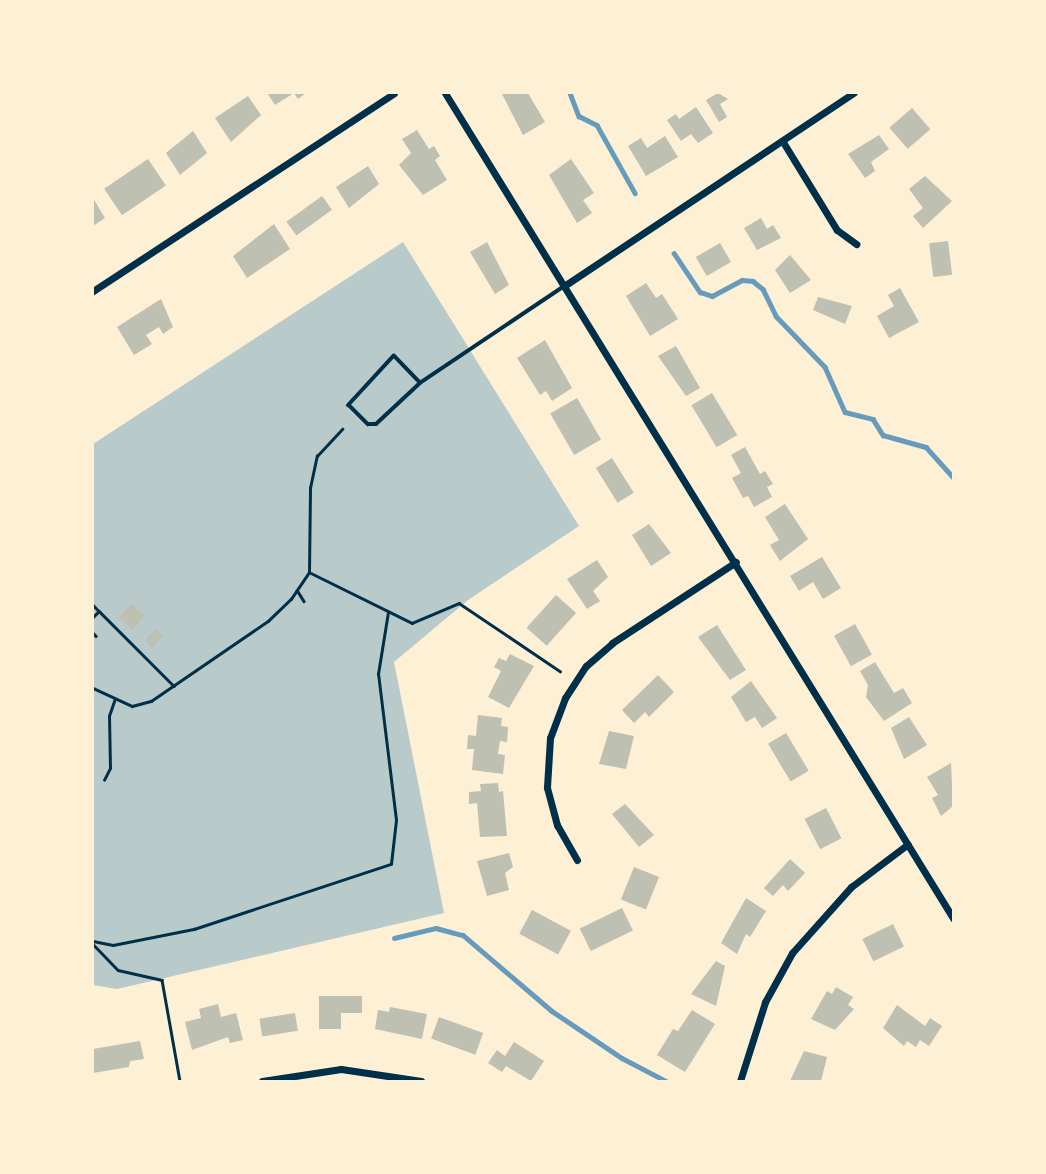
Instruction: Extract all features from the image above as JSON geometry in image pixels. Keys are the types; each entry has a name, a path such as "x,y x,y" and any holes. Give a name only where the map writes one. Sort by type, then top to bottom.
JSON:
{"street":[{"path":"93,291 394,93"},
{"path":"445,93 953,918"},
{"path":"564,286 853,93"},
{"path":"783,142 837,230 856,244"},
{"path":"577,860 557,825 547,786 550,738 565,698 586,666 612,643 736,562"},
{"path":"740,1081 765,1002 792,953 851,887 908,844"},
{"path":"262,1081 341,1069 421,1081"}],"lane":[{"path":"420,383 394,356 349,405 368,424 376,424 420,383 564,286"}],"path":[{"path":"93,688 115,699 141,705 174,686 268,621 297,590 309,572 310,488 315,464 342,429"},
{"path":"309,572 412,623 460,603 560,671"},
{"path":"297,590 304,601"},
{"path":"93,605 174,686"},
{"path":"93,617 99,611"},
{"path":"93,943 113,945 194,929 391,864 396,820 378,674 388,612"},
{"path":"104,780 110,768 109,716 115,699"},
{"path":"93,943 118,970 162,981 180,1081"}],"shaded area":[{"path":"403,242 579,526 468,600 394,662 444,913 117,989 93,985 93,444"}],"building":[{"path":"267,93 294,93 275,105"},
{"path":"294,93 306,93 298,99"},
{"path":"528,93 545,122 523,135 502,94"},
{"path":"718,93 728,99 720,104 727,117 719,122 706,100"},
{"path":"248,96 261,115 231,142 215,118"},
{"path":"696,107 713,133 698,143 691,134 681,141 667,120 676,114 679,119"},
{"path":"912,108 930,129 908,149 889,128"},
{"path":"417,130 429,149 434,146 440,156 435,160 447,180 423,195 399,165 411,153 402,139"},
{"path":"193,131 207,153 180,175 166,153"},
{"path":"879,135 889,149 871,162 875,171 865,178 848,154"},
{"path":"665,136 678,157 646,176 628,146 641,138 647,148"},
{"path":"148,159 166,186 122,215 104,189"},
{"path":"571,159 594,193 583,200 592,213 577,223 549,175"},
{"path":"368,166 379,184 349,208 336,187"},
{"path":"925,176 952,201 923,228 913,216 923,208 909,189"},
{"path":"322,196 332,210 296,236 286,222"},
{"path":"93,198 105,218 93,226"},
{"path":"761,218 767,229 773,225 781,238 757,250 744,228"},
{"path":"274,224 290,249 247,278 233,256"},
{"path":"948,241 952,275 933,277 929,243"},
{"path":"487,242 509,285 495,294 470,252"},
{"path":"720,243 731,262 707,276 696,257"},
{"path":"790,255 811,280 790,293 775,270"},
{"path":"646,283 656,298 662,294 678,319 650,336 626,296"},
{"path":"900,288 919,322 889,338 877,316 894,306 888,295"},
{"path":"818,297 852,306 845,324 813,310"},
{"path":"161,299 173,327 163,334 159,327 146,335 152,344 134,355 117,327"},
{"path":"545,340 572,388 552,401 546,391 540,395 517,358"},
{"path":"676,346 700,388 686,396 658,356"},
{"path":"712,393 737,435 717,447 691,405"},
{"path":"577,398 601,440 574,455 550,414"},
{"path":"745,447 760,474 765,471 773,484 767,487 772,497 754,507 748,496 743,498 732,478 741,473 731,455"},
{"path":"612,458 634,493 618,503 596,468"},
{"path":"785,504 808,539 780,561 770,545 779,540 765,517"},
{"path":"649,524 671,553 651,566 632,535"},
{"path":"822,557 841,588 823,599 813,582 799,591 790,576"},
{"path":"597,560 608,577 593,591 600,601 587,609 567,579"},
{"path":"556,595 576,613 547,646 527,628"},
{"path":"131,604 145,616 133,629 119,618"},
{"path":"855,624 872,655 851,666 834,636"},
{"path":"717,625 746,670 730,680 698,637"},
{"path":"156,629 163,636 152,647 145,640"},
{"path":"510,654 534,666 509,708 488,697 501,671 494,667 499,658 506,661"},
{"path":"875,662 894,693 903,688 912,703 884,721 866,697 868,685 860,671"},
{"path":"658,675 674,692 649,717 645,712 634,723 622,710"},
{"path":"751,681 777,718 762,728 755,717 746,722 731,697"},
{"path":"478,715 502,718 501,726 508,727 507,742 500,741 498,754 505,755 503,774 472,770 474,749 467,749 468,735 476,736"},
{"path":"909,717 927,745 904,759 891,728"},
{"path":"609,731 634,736 626,769 599,764"},
{"path":"786,733 809,771 791,782 768,744"},
{"path":"951,763 953,806 941,816 932,798 938,795 927,777"},
{"path":"498,783 499,792 503,791 507,836 480,837 477,803 469,804 469,792 481,791 480,784"},
{"path":"625,804 654,835 639,847 612,814"},
{"path":"826,808 841,838 820,849 805,819"},
{"path":"509,853 513,867 505,873 509,890 487,896 477,861"},
{"path":"790,859 805,873 788,891 783,885 773,896 764,888"},
{"path":"634,867 659,877 646,910 621,899"},
{"path":"746,898 766,911 750,937 746,934 737,954 721,943"},
{"path":"622,908 633,930 591,951 580,929"},
{"path":"532,910 571,931 558,954 519,934"},
{"path":"893,924 904,946 873,961 862,939"},
{"path":"716,961 725,966 716,1006 691,994"},
{"path":"836,987 853,997 848,1005 854,1009 835,1030 811,1019 827,991 832,994"},
{"path":"319,996 362,996 362,1013 341,1013 341,1029 319,1029"},
{"path":"218,1004 221,1017 236,1013 243,1040 230,1043 228,1037 192,1050 185,1022 201,1018 199,1009"},
{"path":"897,1005 925,1026 930,1018 942,1026 929,1046 920,1040 916,1047 907,1041 904,1046 883,1028"},
{"path":"390,1007 427,1014 422,1039 375,1029 378,1010 389,1012"},
{"path":"692,1010 715,1024 685,1072 657,1055 673,1029 678,1031"},
{"path":"295,1013 298,1031 262,1036 259,1019"},
{"path":"439,1017 483,1033 475,1055 431,1039"},
{"path":"140,1041 144,1059 130,1061 129,1067 93,1073 93,1049"},
{"path":"514,1042 544,1061 531,1081 506,1066 502,1072 488,1063 497,1050 505,1056"},
{"path":"804,1051 827,1057 821,1081 790,1081"}],"waterway":[{"path":"570,93 579,116 597,125 635,193"},
{"path":"674,253 700,292 712,296 742,280 753,281 763,289 776,316 825,367 845,412 873,419 883,435 926,447 953,477"},
{"path":"394,938 436,928 463,935 552,1011 622,1058 666,1081"}]}
